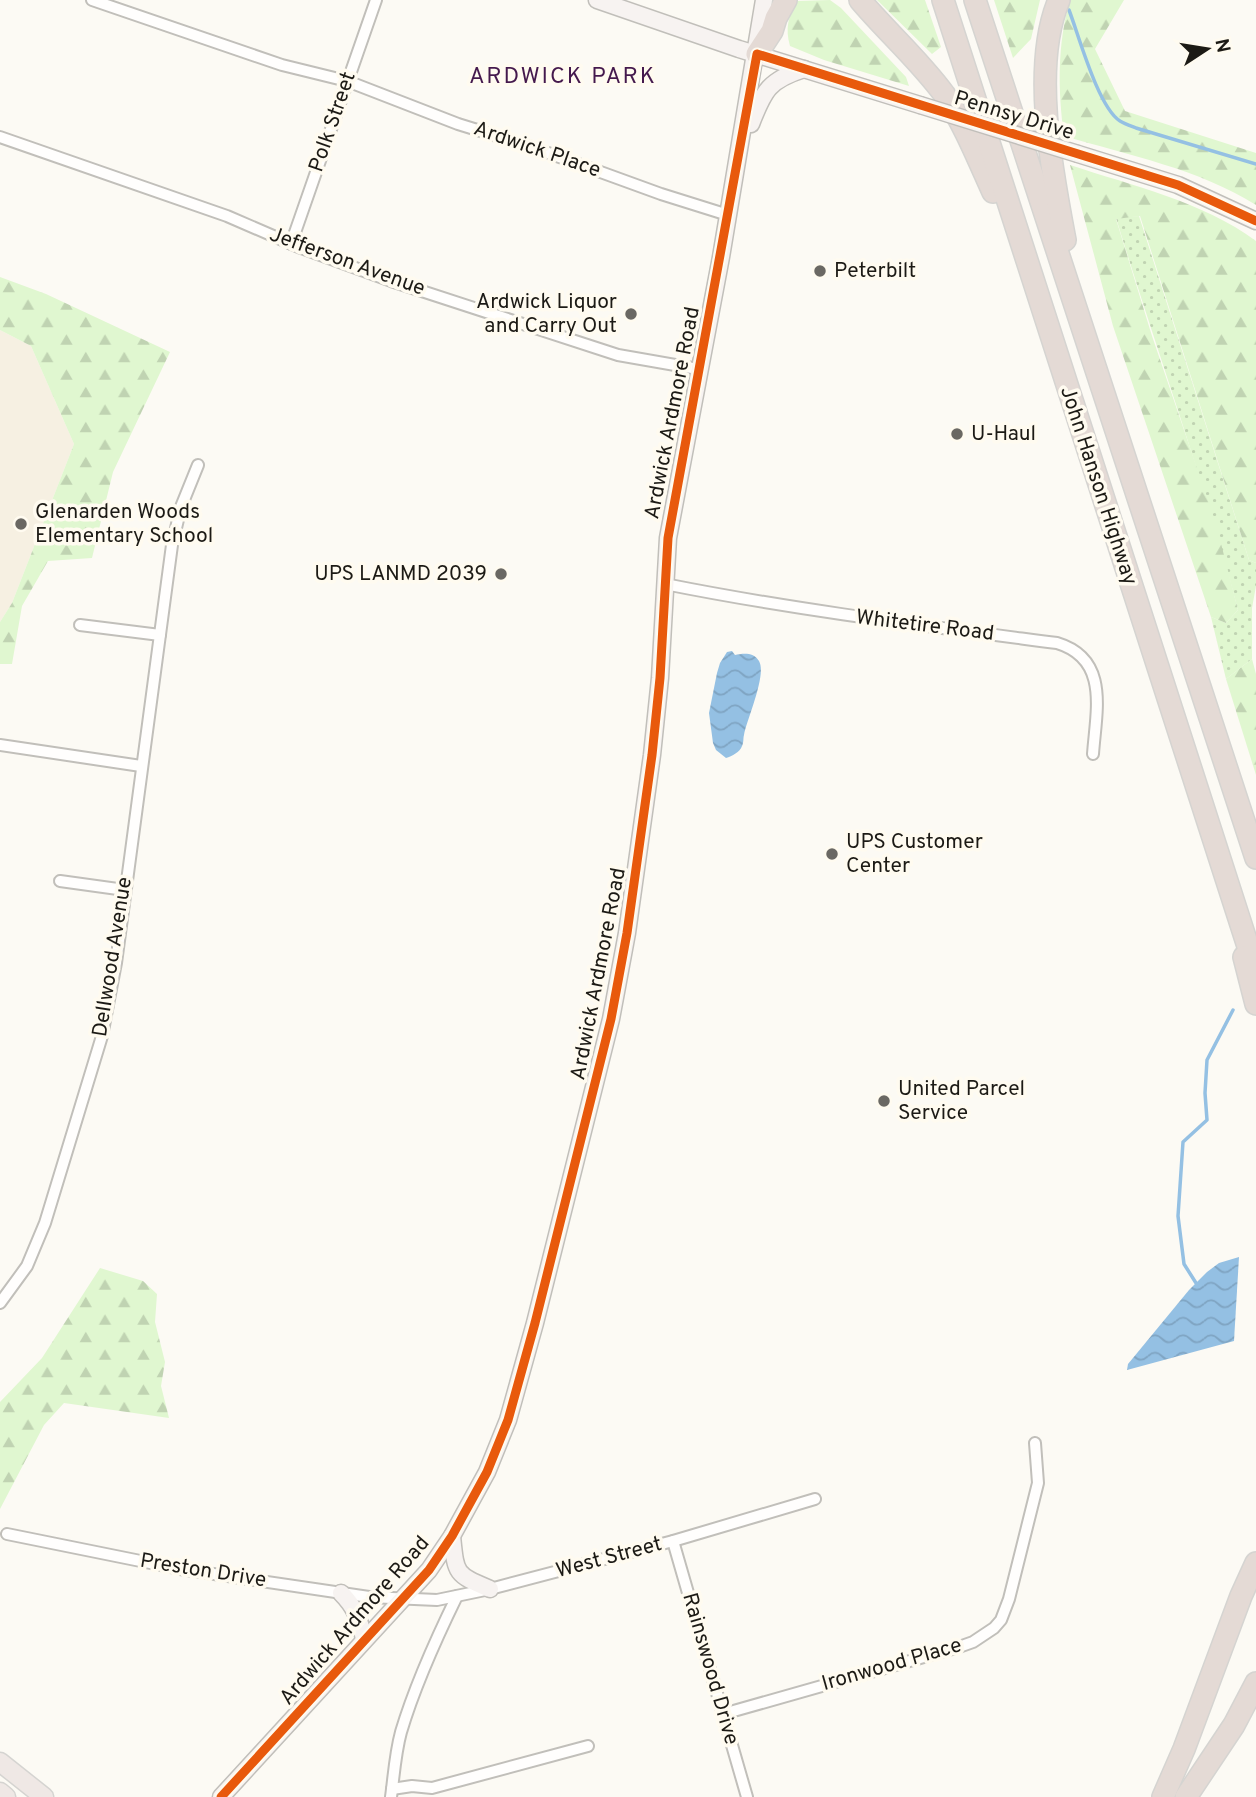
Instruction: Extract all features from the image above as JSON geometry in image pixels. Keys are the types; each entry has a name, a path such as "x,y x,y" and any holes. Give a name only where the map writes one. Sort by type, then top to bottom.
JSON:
{"highway":[{"path":"757,54 772,31 786,0"},
{"name":"John Hanson Highway","path":"943,0 1256,971"},
{"name":"John Hanson Highway","path":"975,0 1256,858"},
{"path":"1059,0 1050,25 1046,65 1055,190 1096,372"},
{"path":"860,2 912,56 945,96 968,138 1027,264"},
{"path":"1214,843 1256,1004"},
{"path":"1163,1797 1256,1563"},
{"path":"1186,1797 1234,1725 1256,1683"}],"main road":[{"name":"Pennsy Drive","path":"597,0 757,54 1178,186 1256,221"},
{"name":"Ardwick Ardmore Road","path":"221,1797 429,1570 452,1536 487,1472 517,1391 611,1019 652,755 659,690 668,538 757,54 758,28 764,0"},
{"path":"738,158 761,97 770,84 804,69"},
{"path":"452,1536 455,1565 461,1576 490,1589"},
{"path":"341,1593 353,1605 364,1639"},
{"path":"0,1762 44,1797"},
{"path":"0,1792 6,1797"}],"street":[{"name":"Ardwick Place","path":"92,0 282,65 347,81 458,124 728,215"},
{"name":"Polk Street","path":"290,244 376,0"},
{"name":"Jefferson Avenue","path":"0,138 228,216 290,244 391,281 590,347 618,355 698,369"},
{"name":"Dellwood Avenue","path":"0,1303 19,1278 34,1251 64,1165 105,1024 176,527 198,465"},
{"name":"Whitetire Road","path":"665,584 755,602 1057,643 1070,647 1085,659 1095,682 1093,754"},
{"path":"80,625 160,635"},
{"path":"0,745 141,766"},
{"path":"60,881 125,890"},
{"name":"Ironwood Place","path":"723,1714 959,1647 973,1642 994,1628 1001,1620 1009,1600 1038,1483 1035,1443"},
{"name":"West Street","path":"400,1599 437,1600 490,1589 673,1541 815,1499"},
{"name":"Preston Drive","path":"7,1534 173,1568 400,1599"},
{"name":"Rainswood Drive","path":"673,1541 747,1797"},
{"path":"457,1596 408,1710 395,1758 391,1793 412,1786 432,1788 588,1746"}],"shaded area":[{"name":"Glenarden Woods Elementary School","path":"0,330 31,346 74,444 12,603 0,622"}],"green space":[{"path":"830,0 841,8 906,77 909,86 824,60 790,46 788,23 797,1"},
{"path":"877,0 925,0 941,47 932,54"},
{"path":"994,0 1040,0 1031,39 1013,58"},
{"path":"1070,0 1124,0 1095,49 1125,111 1256,153 1256,205 1234,192 1187,172 1064,136 1060,68"},
{"path":"1070,165 1190,205 1235,227 1256,241 1256,563 1249,560 1140,216 1116,219 1152,336 1216,524 1238,610 1226,623 1211,617 1113,326"},
{"path":"1139,216 1249,560 1256,563 1252,608 1252,659 1226,679 1211,617 1226,623 1238,610 1195,462 1116,218"},
{"path":"0,277 46,294 170,352 113,472 92,558 48,561 22,606 12,664 0,664 0,622 12,603 74,444 31,346 0,330"},
{"path":"1252,659 1256,674 1256,775 1226,679"},
{"path":"100,1268 143,1281 157,1294 155,1322 165,1362 161,1386 169,1418 64,1403 44,1425 0,1509 0,1402 42,1358"}],"water":[{"path":"732,651 735,655 754,656 761,668 742,746 738,752 726,758 716,750 713,743 709,713 720,663 727,652"},
{"path":"1239,1257 1234,1341 1127,1370 1128,1364 1189,1290 1219,1263"}],"waterway":[{"path":"1069,10 1097,87 1112,113 1120,121 1256,164"},
{"path":"1196,1283 1184,1264 1178,1216 1183,1142 1207,1120 1207,1060 1233,1010"}],"cycle path":[{"path":"221,1797 429,1570 452,1536 487,1472 508,1420 611,1019 627,933 660,678 668,538 757,54 1178,185 1256,221"}],"place":[{"name":"Peterbilt","path":"820,271"},
{"name":"Ardwick Liquor and Carry Out","path":"631,314"},
{"name":"U-Haul","path":"957,434"},
{"name":"Glenarden Woods Elementary School","path":"21,524"},
{"name":"UPS LANMD 2039","path":"501,574"},
{"name":"UPS Customer Center","path":"832,854"},
{"name":"United Parcel Service","path":"884,1101"}],"district":[{"name":"ARDWICK PARK","path":"563,77"}]}
